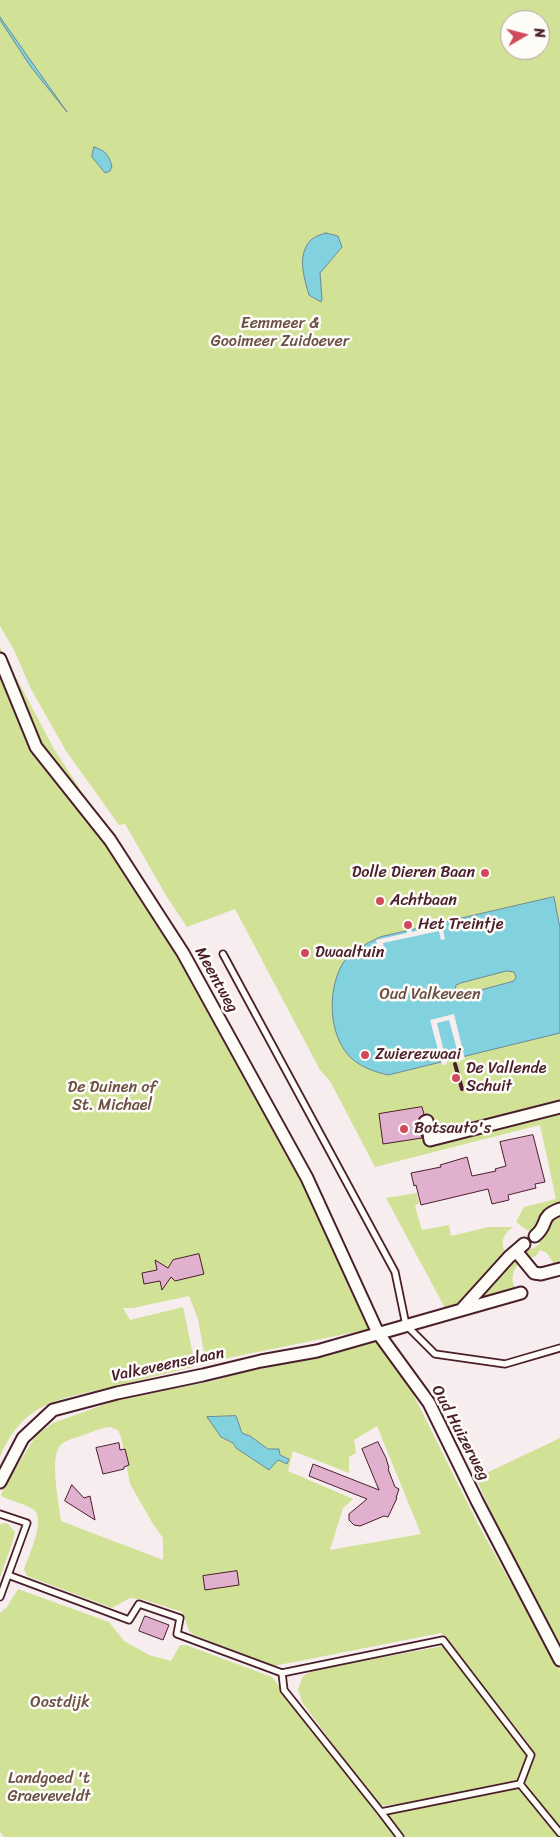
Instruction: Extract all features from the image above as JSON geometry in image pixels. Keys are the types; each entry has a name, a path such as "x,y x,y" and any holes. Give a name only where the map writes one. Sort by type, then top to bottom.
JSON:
{"street":[{"name":"Meentweg","path":"0,659 36,747 110,840 183,953 307,1178 378,1333"},
{"path":"425,1122 427,1122 430,1140 560,1107"},
{"path":"535,1236 542,1231 545,1216 550,1212 560,1209"},
{"path":"462,1309 520,1248 534,1273 541,1274 560,1269"},
{"path":"378,1333 521,1293"},
{"name":"Valkeveenselaan","path":"0,1482 23,1438 53,1410 117,1393 261,1361 317,1351 378,1333"},
{"name":"Oud Huizerweg","path":"378,1333 429,1403 477,1501 560,1660"}],"lane":[{"path":"223,954 395,1272 406,1325 435,1354 506,1364 560,1348"},
{"path":"0,1514 27,1523 0,1597"},
{"path":"8,1575 129,1620 138,1604 180,1618 177,1634 282,1673 443,1640 531,1755 520,1784"},
{"path":"282,1673 284,1690 400,1837"},
{"path":"381,1812 520,1784"},
{"path":"520,1784 560,1832 554,1837"}],"green space":[{"name":"Eemmeer & Gooimeer Zuidoever","path":"0,0 560,0 560,1274 547,1253 540,1250 536,1256 531,1258 523,1253 526,1247 532,1249 540,1244 530,1230 528,1231 516,1222 524,1207 556,1199 540,1125 375,1167 330,1081 320,1070 235,909 187,927 167,897 125,824 119,825 66,751 31,689 14,650 0,626"},
{"name":"De Duinen of St. Michael","path":"0,647 54,749 75,781 208,1006 311,1193 375,1328 206,1364 198,1319 189,1296 133,1308 123,1308 130,1320 183,1307 195,1364 194,1367 59,1400 45,1406 20,1424 9,1438 0,1457"},
{"path":"417,1193 419,1203 415,1206 422,1230 449,1225 451,1236 489,1227 513,1227 504,1237 503,1246 508,1255 518,1264 513,1277 513,1284 517,1291 446,1310 386,1198"},
{"path":"383,1339 410,1388 478,1524 560,1671 560,1837 4,1837 0,1832 0,1613 7,1607 18,1589 109,1622 124,1641 149,1655 171,1661 180,1645 186,1645 272,1677 379,1817 497,1791 520,1784 531,1755 530,1745 441,1633 274,1666 194,1635 189,1631 182,1612 145,1600 130,1598 112,1608 27,1576 24,1569 37,1530 37,1515 31,1508 1,1496 3,1488 37,1434 53,1423 114,1401 343,1351","holes":["377,1426 421,1534 330,1550 343,1508 353,1499 288,1471 293,1451 349,1473 349,1457 356,1453 354,1440","110,1427 118,1430 130,1484 163,1538 163,1560 61,1521 55,1472 56,1454 59,1447 64,1443 96,1430","242,1433 250,1436 268,1449 288,1458 278,1460 236,1448 233,1443"]},
{"path":"560,1438 560,1644 497,1526 476,1478"},
{"path":"7,1523 15,1532 0,1577 0,1524"},
{"path":"443,1646 527,1754 517,1780 398,1804 378,1806 302,1702 298,1689 303,1676 314,1670"}],"water":[{"path":"0,17 67,112 31,67 0,20"},
{"path":"94,147 108,156 112,166 110,171 105,173 92,157"},
{"path":"326,233 338,236 342,247 320,273 321,302 309,295 303,259 307,245 312,239"},
{"path":"554,897 560,928 560,1033 388,1075 364,1067 347,1053 340,1042 335,1029 332,1001 334,987 343,963 351,954 380,937","holes":["507,971 514,972 516,977 514,981 466,994 459,995 455,991 456,985 461,983"]},
{"path":"236,1416 242,1433 250,1436 268,1449 279,1449 280,1455 289,1459 287,1464 278,1460 269,1470 236,1448 233,1443 221,1437 207,1417"}],"pier":[{"path":"442,925 445,939 441,940 439,931 383,943 385,954 379,955 376,940 407,933 407,930 411,929 412,932"},
{"path":"454,1014 465,1059 460,1061 449,1020 437,1023 447,1064 442,1065 430,1020"}],"building":[{"name":"Botsauto's","path":"422,1107 424,1114 419,1118 418,1122 422,1138 383,1144 379,1114"},
{"path":"533,1135 545,1182 535,1184 536,1188 508,1195 509,1200 492,1204 488,1189 421,1205 411,1173 441,1167 440,1165 467,1157 472,1176 496,1171 495,1169 506,1166 500,1142"},
{"path":"199,1254 204,1274 175,1281 171,1277 162,1290 160,1281 144,1284 142,1273 157,1270 155,1260 168,1268 173,1260"},
{"path":"378,1442 386,1458 395,1487 399,1489 397,1498 388,1517 384,1516 360,1526 354,1525 349,1520 349,1514 367,1499 309,1476 313,1464 379,1490 362,1449"},
{"path":"119,1443 120,1450 125,1449 129,1465 124,1467 124,1469 103,1474 96,1448"},
{"path":"72,1485 84,1498 90,1496 95,1520 65,1501"},
{"path":"237,1571 239,1585 205,1590 203,1576"},
{"path":"145,1616 169,1625 163,1640 139,1631"}],"railway":[{"path":"455,1064 462,1089"}],"place":[{"name":"Dolle Dieren Baan","path":"485,873"},
{"name":"Achtbaan","path":"380,901"},
{"name":"Het Treintje","path":"408,925"},
{"name":"Dwaaltuin","path":"305,953"},
{"name":"Zwierezwaai","path":"365,1055"},
{"name":"De Vallende Schuit","path":"456,1078"},
{"name":"Botsauto's","path":"404,1129"}],"park label":[{"name":"Oud Valkeveen","path":"430,995"},
{"name":"Oostdijk","path":"60,1703"},
{"name":"Landgoed 't Graeveveldt","path":"49,1788"}]}
